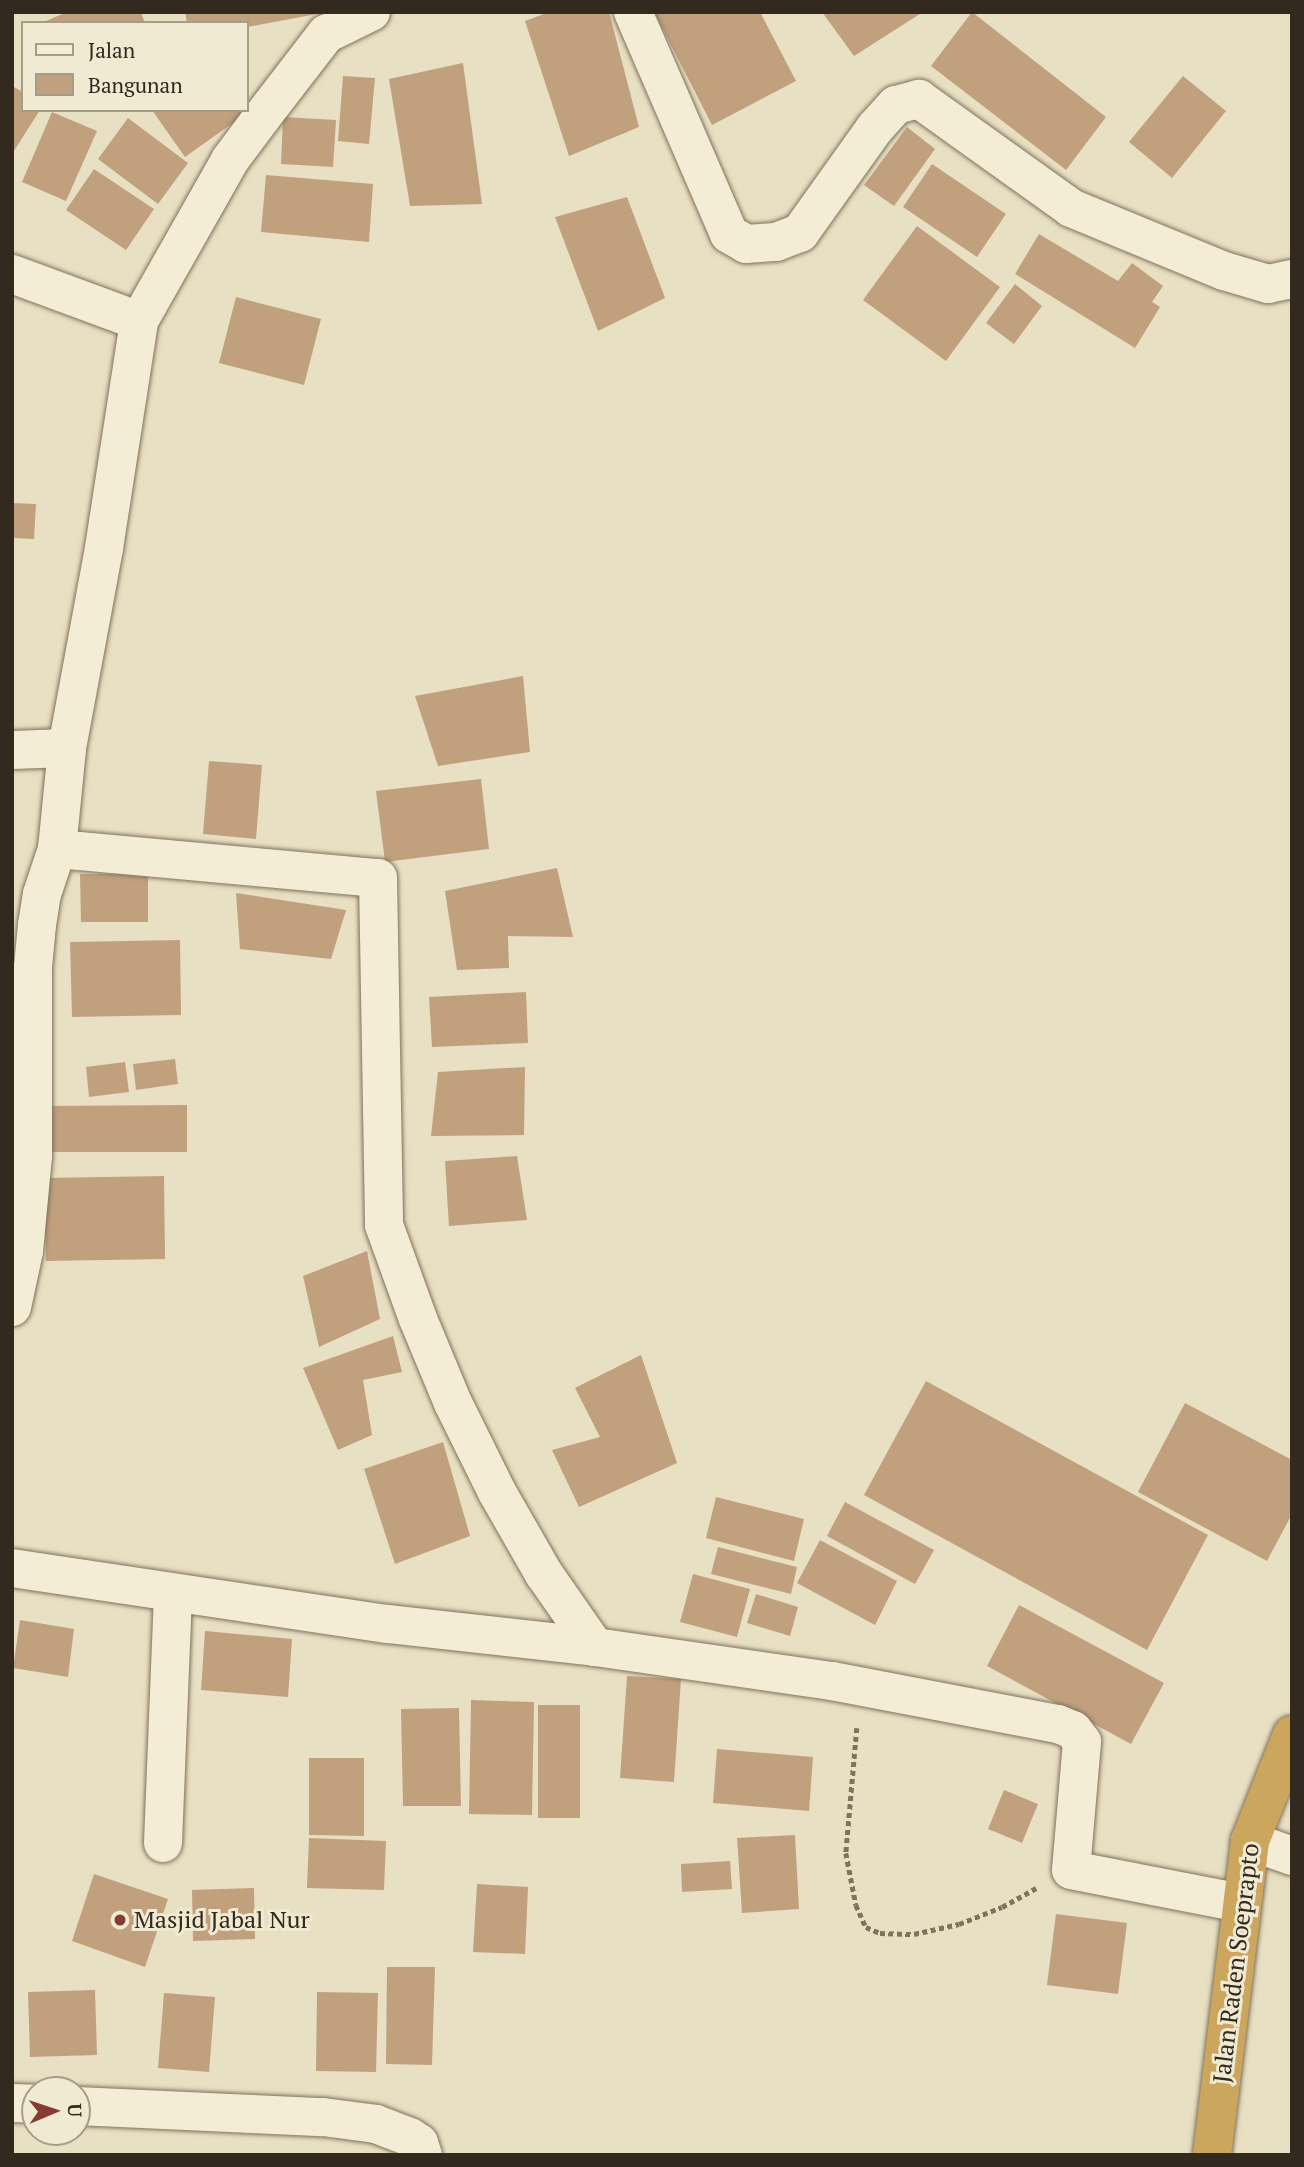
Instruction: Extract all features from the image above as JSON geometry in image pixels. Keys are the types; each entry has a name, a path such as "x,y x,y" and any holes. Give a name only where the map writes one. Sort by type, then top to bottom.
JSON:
{"highway":[{"name":"Jalan Raden Soeprapto","path":"1212,2155 1250,1841 1292,1735"}],"street":[{"path":"12,1307 20,1216 33,1156 23,967 57,849 67,748 104,548 139,321 238,149 326,34 371,12"},
{"path":"633,12 729,234 746,244 776,242 800,233 875,128 896,105 919,99 1071,208 1224,271 1268,284 1292,279"},
{"path":"12,274 139,321"},
{"path":"12,750 67,748"},
{"path":"57,849 378,878 384,1225 418,1320 453,1403 497,1492 544,1574 595,1647"},
{"path":"12,1568 388,1624 595,1647 861,1688 1058,1724 1073,1730 1082,1742 1071,1870 1241,1903"},
{"path":"163,1843 173,1594"},
{"path":"1250,1841 1292,1856"},
{"path":"91,2107 323,2117 376,2124 411,2137 419,2143 423,2155"}],"path":[{"path":"861,1688 846,1853 856,1905 866,1927 880,1933 914,1934 960,1924 1002,1907"}],"building":[{"path":"67,12 141,12 144,21 46,21"},
{"path":"185,12 317,12 248,27 248,21 187,21"},
{"path":"549,12 609,12 639,127 569,156 525,21"},
{"path":"654,12 760,12 796,81 712,125"},
{"path":"822,12 923,12 854,56"},
{"path":"972,12 1106,117 1066,170 931,66"},
{"path":"463,63 482,204 410,206 389,79"},
{"path":"343,76 375,78 369,144 338,141"},
{"path":"1183,76 1226,111 1172,178 1129,142"},
{"path":"12,86 21,91 21,112 39,112 12,154"},
{"path":"248,99 254,108 185,157 153,112 248,112"},
{"path":"52,112 97,131 66,201 22,182"},
{"path":"283,117 336,120 333,167 281,164"},
{"path":"128,118 188,163 158,204 98,159"},
{"path":"907,127 935,149 894,206 864,185"},
{"path":"932,164 1006,214 977,257 903,207"},
{"path":"94,169 154,209 126,250 66,210"},
{"path":"266,175 373,184 369,242 261,232"},
{"path":"627,197 665,298 598,331 555,217"},
{"path":"917,226 1000,287 946,361 863,300"},
{"path":"1039,234 1118,281 1132,263 1163,286 1152,302 1160,307 1135,348 1015,274"},
{"path":"1015,284 1042,306 1014,344 986,323"},
{"path":"236,297 321,319 304,385 219,363"},
{"path":"12,503 36,504 34,539 12,538"},
{"path":"523,676 530,752 438,766 415,696"},
{"path":"209,761 262,765 256,839 203,834"},
{"path":"481,779 489,849 385,862 376,791"},
{"path":"557,868 573,937 508,936 509,968 457,970 445,891"},
{"path":"80,874 148,874 148,922 81,922"},
{"path":"236,893 346,910 331,959 240,949"},
{"path":"180,940 181,1015 72,1017 70,942"},
{"path":"526,992 528,1043 432,1047 429,997"},
{"path":"175,1059 178,1084 136,1090 133,1064"},
{"path":"125,1062 129,1092 89,1097 86,1067"},
{"path":"525,1067 524,1135 431,1136 438,1072"},
{"path":"187,1105 187,1152 44,1152 43,1106"},
{"path":"517,1156 527,1220 449,1226 445,1161"},
{"path":"164,1176 165,1259 46,1261 44,1178"},
{"path":"367,1251 380,1319 319,1347 303,1276"},
{"path":"393,1336 402,1372 363,1380 372,1435 338,1450 303,1368"},
{"path":"641,1355 677,1463 579,1507 552,1450 600,1437 575,1388"},
{"path":"926,1381 1208,1535 1147,1650 864,1495"},
{"path":"1185,1403 1292,1460 1292,1514 1267,1561 1138,1492"},
{"path":"443,1442 470,1536 395,1564 364,1469"},
{"path":"716,1497 804,1519 794,1561 706,1538"},
{"path":"845,1502 934,1550 915,1584 827,1536"},
{"path":"820,1540 897,1581 875,1625 797,1583"},
{"path":"718,1547 797,1567 791,1594 711,1574"},
{"path":"693,1574 750,1589 737,1637 680,1622"},
{"path":"756,1594 798,1607 790,1636 747,1623"},
{"path":"1019,1605 1164,1683 1131,1744 987,1666"},
{"path":"20,1620 74,1629 68,1677 13,1668"},
{"path":"205,1631 292,1639 288,1697 201,1690"},
{"path":"627,1676 681,1679 674,1782 620,1778"},
{"path":"471,1700 534,1702 532,1815 469,1814"},
{"path":"538,1705 580,1705 580,1818 538,1818"},
{"path":"459,1708 461,1806 403,1806 401,1709"},
{"path":"717,1749 813,1757 809,1811 713,1803"},
{"path":"309,1758 364,1758 364,1836 309,1835"},
{"path":"1004,1790 1038,1804 1022,1843 988,1829"},
{"path":"795,1835 799,1909 742,1913 737,1838"},
{"path":"309,1838 386,1841 384,1890 307,1888"},
{"path":"730,1861 732,1889 682,1892 681,1864"},
{"name":"Masjid Jabal Nur","path":"94,1874 168,1899 145,1967 72,1941"},
{"path":"477,1884 528,1887 525,1954 473,1952"},
{"path":"254,1888 255,1939 193,1941 192,1890"},
{"path":"1056,1914 1127,1923 1118,1994 1047,1985"},
{"path":"387,1967 435,1967 432,2065 386,2064"},
{"path":"95,1990 97,2055 30,2057 28,1992"},
{"path":"317,1992 378,1993 376,2072 316,2071"},
{"path":"164,1993 215,1997 209,2072 158,2068"}],"place":[{"name":"Masjid Jabal Nur","path":"120,1920"}]}
